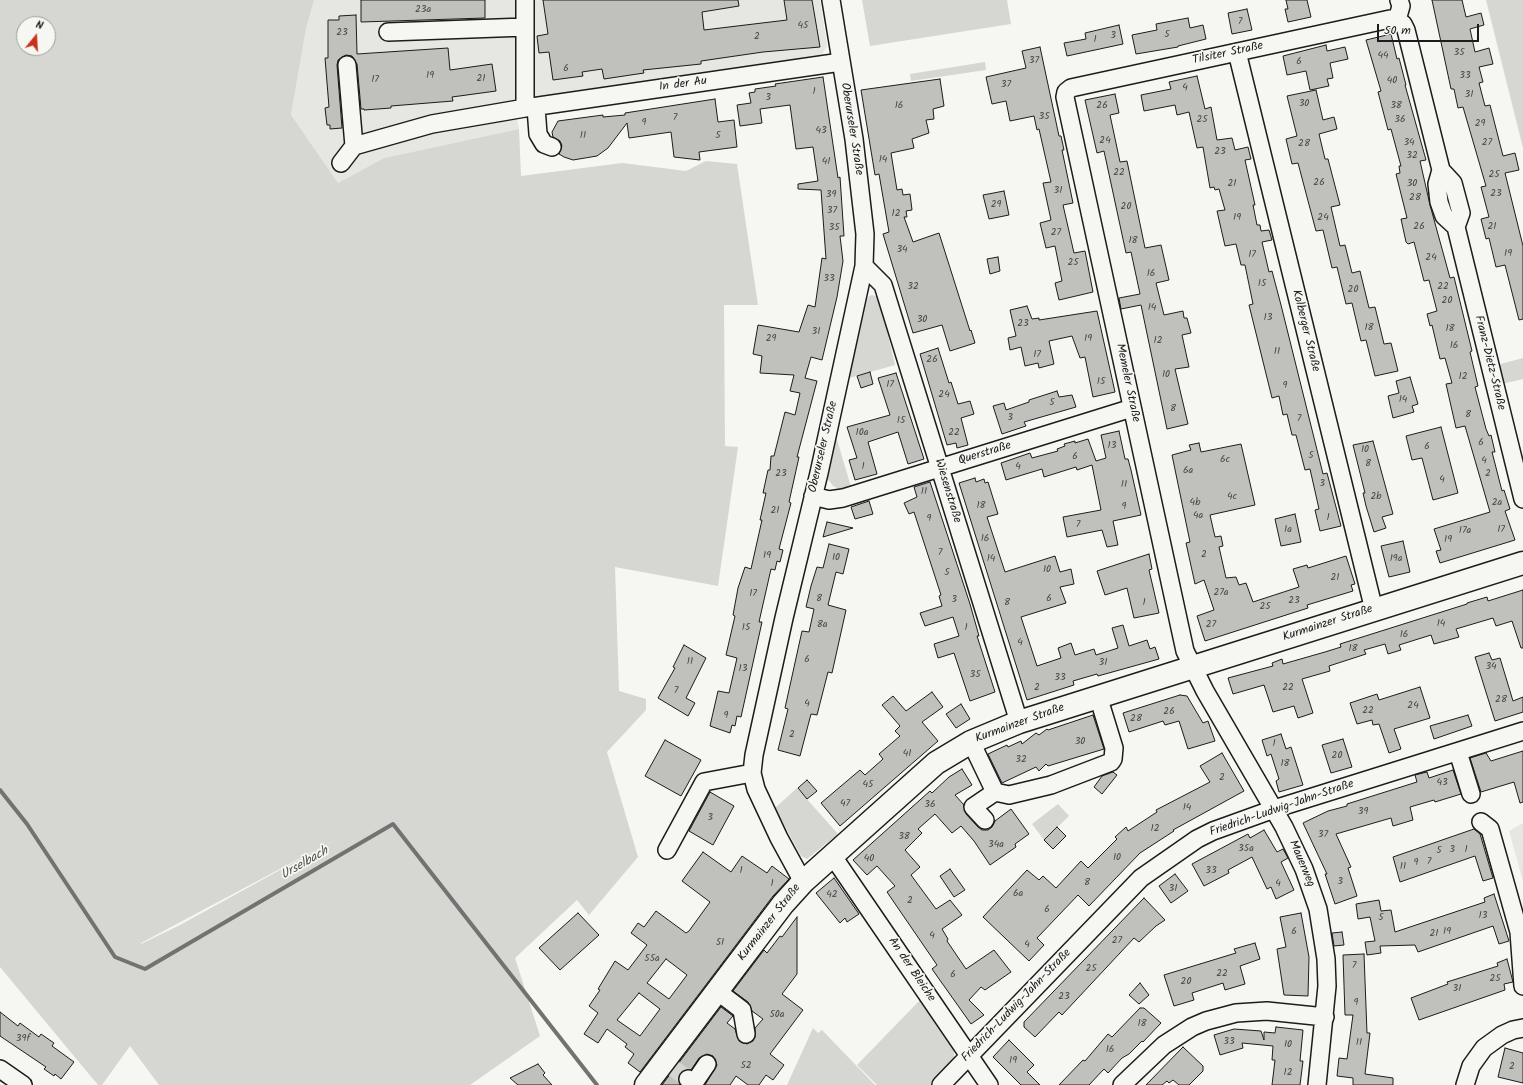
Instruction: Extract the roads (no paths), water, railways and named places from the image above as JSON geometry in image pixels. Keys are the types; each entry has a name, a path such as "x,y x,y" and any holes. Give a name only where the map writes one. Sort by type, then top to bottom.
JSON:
{"main road":[{"name":"Kurmainzer Straße","path":"646,1085 669,1064 717,991 783,904 803,882 936,763 971,742 1019,722 1098,696 1523,563"}],"street":[{"path":"525,0 525,27 530,108 538,134 544,144 552,147"},
{"name":"Oberurseler Straße","path":"803,882 779,838 756,789 752,773 754,755 784,618 813,496 864,266 865,234 854,140 831,0"},
{"path":"1397,20 1401,6 1399,0"},
{"name":"Tilsiter Straße","path":"1065,97 1066,92 1071,88 1390,19 1397,20"},
{"name":"Franz-Dietz-Straße","path":"1397,20 1403,24 1406,30 1441,170 1437,184 1439,202 1444,216 1456,227"},
{"path":"388,32 525,27"},
{"name":"Kolberger Straße","path":"1237,52 1374,610"},
{"name":"In der Au","path":"354,146 432,124 841,62"},
{"path":"341,163 354,146 347,65"},
{"name":"Memeler Straße","path":"1065,97 1184,643 1193,667"},
{"name":"Franz-Dietz-Straße","path":"1441,170 1453,182 1461,213 1456,227 1523,499"},
{"path":"1439,202 1457,198"},
{"name":"Wiesenstraße","path":"864,266 883,285 1019,722"},
{"name":"Querstraße","path":"813,496 829,500 843,498 1132,408"},
{"name":"Mauerweg","path":"1193,667 1284,827 1304,869 1318,909 1326,959 1325,1017 1317,1085"},
{"path":"985,820 973,807 995,792 1009,795 1051,785 1110,762 1114,759 1114,748 1098,696"},
{"name":"Friedrich-Ludwig-Jahn-Straße","path":"941,1085 1141,878 1197,839 1213,831 1274,809 1523,731"},
{"path":"971,742 995,792"},
{"path":"1458,752 1471,794"},
{"path":"667,850 704,782 752,773"},
{"path":"1480,822 1490,829 1519,932 1523,986"},
{"name":"An der Bleiche","path":"832,856 989,1085"},
{"path":"717,991 742,1010 746,1034"},
{"path":"1122,1085 1164,1045 1192,1027 1206,1021 1236,1013 1267,1010 1325,1017"},
{"path":"1465,1085 1470,1066 1484,1048 1502,1035 1513,1030 1523,1028"},
{"path":"688,1079 694,1083 707,1064"},
{"path":"0,1069 23,1085"}],"waterway":[{"name":"Urselbach","path":"0,790 27,824 115,957 145,969 393,824 597,1085"}],"tunnel":[{"path":"673,1068 688,1079"}]}
